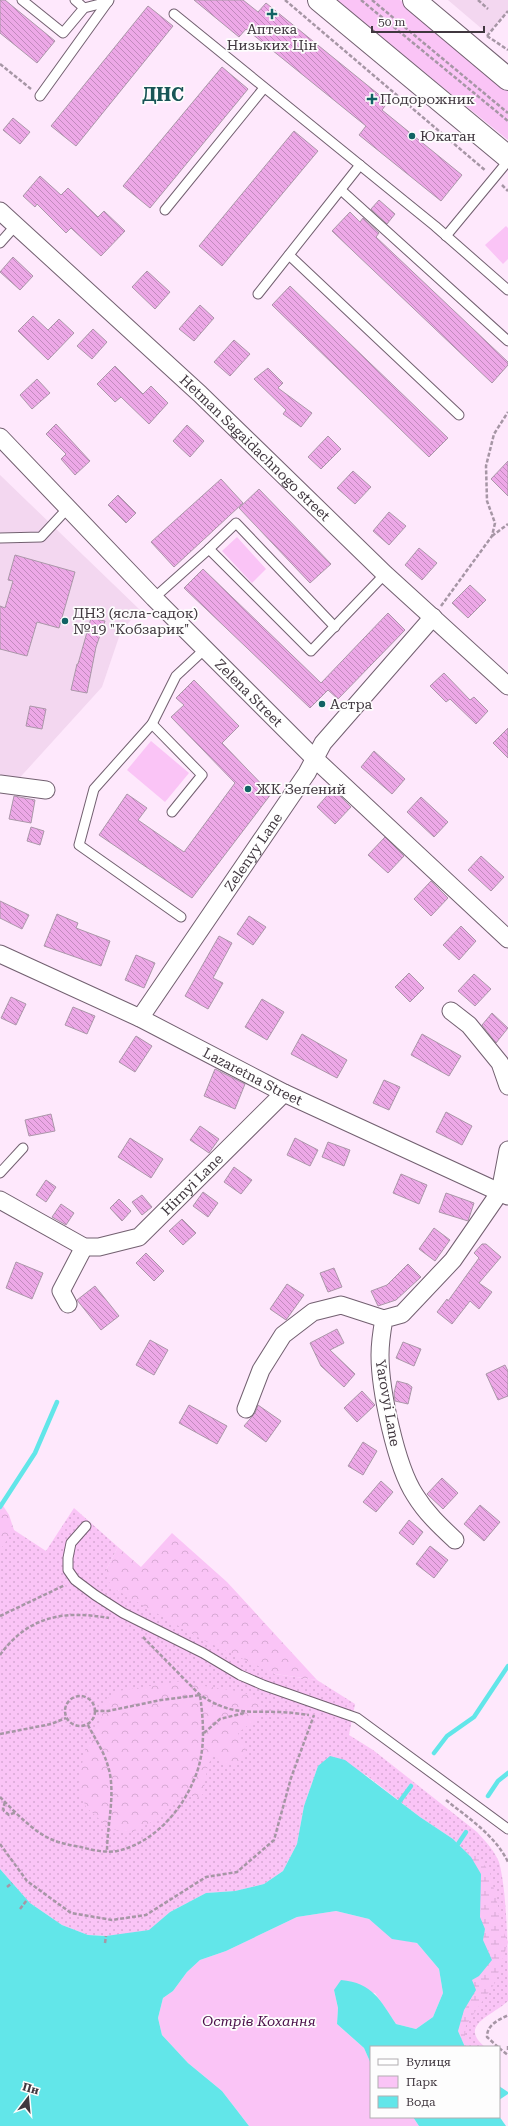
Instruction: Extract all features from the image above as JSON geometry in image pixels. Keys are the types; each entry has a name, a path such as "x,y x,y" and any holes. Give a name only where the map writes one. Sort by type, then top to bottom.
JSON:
{"main road":[{"path":"319,0 508,157"},
{"path":"414,0 508,79"}],"street":[{"name":"Hetman Sagaidachnogo street","path":"0,211 200,394 385,574 508,686"},
{"name":"Zelena Street","path":"0,437 154,598 314,758 508,939"},
{"name":"Zelenyy Lane","path":"140,1018 307,773 323,743 433,617"},
{"path":"0,784 46,790"},
{"name":"Lazaretna Street","path":"0,954 140,1018 284,1093 504,1194"},
{"path":"451,1011 469,1025 500,1063 508,1086"},
{"name":"Hirnyi Lane","path":"84,1247 99,1247 139,1237 284,1093"},
{"path":"246,1409 261,1370 283,1335 313,1312 341,1305 384,1318 402,1314 453,1260 504,1194 508,1150"},
{"path":"0,1200 84,1247 61,1291 68,1304"},
{"name":"Yarovyi Lane","path":"384,1318 380,1355 386,1406 397,1453 414,1494 430,1518 455,1540"}],"lane":[{"path":"22,0 63,33 84,8 108,1"},
{"path":"75,0 84,8"},
{"path":"40,96 108,1"},
{"path":"174,14 446,236 508,290"},
{"path":"165,210 264,88"},
{"path":"446,236 508,161"},
{"path":"258,294 360,166"},
{"path":"341,190 508,341"},
{"path":"0,243 16,225"},
{"path":"289,255 459,414"},
{"path":"0,538 41,537 68,508"},
{"path":"154,598 236,524 335,627"},
{"path":"209,549 311,651 385,574"},
{"path":"181,917 79,845 94,789 152,724 176,676 204,648"},
{"path":"152,724 202,775 172,812"},
{"path":"0,1172 24,1148"},
{"path":"86,1526 71,1543 68,1558 68,1570 75,1580 123,1613 203,1653 240,1675 263,1685 357,1718 508,1829"}],"path":[{"path":"286,0 508,191"},
{"path":"361,0 508,121"},
{"path":"372,0 508,112"},
{"path":"478,0 488,9"},
{"path":"487,36 508,11"},
{"path":"0,64 40,96"},
{"path":"492,536 495,523 487,501 486,466 494,434 508,412"},
{"path":"433,617 492,536 508,524"},
{"path":"0,1616 75,1580"},
{"path":"0,1656 21,1632 39,1622 60,1615 87,1614 112,1619"},
{"path":"141,1635 200,1695 228,1709 245,1713"},
{"path":"95,1711 108,1711 161,1700 200,1695"},
{"path":"0,1796 16,1812 44,1835 54,1840 74,1846 106,1852 117,1851 136,1844 172,1817 183,1802 194,1781 200,1759 204,1733 200,1695"},
{"path":"84,1696 95,1706 95,1711 92,1721 83,1727 73,1725 66,1718 65,1708 74,1697 84,1696"},
{"path":"204,1733 220,1719 245,1713 279,1712 321,1718"},
{"path":"0,1844 28,1881 70,1913 112,1920 146,1915 206,1877 237,1872 274,1840 291,1778 314,1716"},
{"path":"0,1734 52,1724 66,1718"},
{"path":"88,1725 107,1763 112,1789 106,1852"},
{"path":"442,1797 489,1836 502,1850 508,1862"},
{"path":"5,1802 3,1808 6,1814 9,1815 16,1812"},
{"path":"7,1887 12,1883"},
{"path":"20,1909 27,1900"},
{"path":"105,1943 106,1936"},
{"path":"497,2046 487,2037 487,2032 489,2027 508,2015"},
{"path":"500,2049 508,2055"}],"shaded area":[{"path":"448,0 508,0 508,11 488,34"},
{"name":"ДНЗ (ясла-садок) №19 \"Кобзарик\"","path":"0,475 140,610 121,631 102,687 14,784 0,774"}],"green space":[{"path":"335,0 400,0 508,90 508,140"},
{"path":"506,226 508,228 508,259 503,264 485,245"},
{"path":"237,537 266,569 252,583 222,551"},
{"path":"151,741 189,773 165,802 127,770"},
{"path":"0,1501 9,1515 14,1530 0,1550"},
{"path":"74,1508 118,1547 106,1570 275,1674 317,1680 355,1704 349,1735 373,1750 477,1832 490,1846 499,1862 504,1892 507,1930 508,2001 480,2021 476,2027 475,2033 484,2046 465,2046 458,2031 471,1857 453,1839 420,1817 366,1775 318,1766 304,1806 297,1844 283,1871 264,1884 235,1891 206,1893 170,1912 150,1930 111,1936 88,1935 62,1925 30,1903 0,1869 0,1519 46,1551"},
{"path":"172,1533 227,1582 317,1680 275,1674 201,1639 113,1588 108,1580 106,1570 118,1547 141,1567"},
{"path":"182,1681 243,1692 261,1702 260,1716 238,1733 246,1750 238,1764 225,1763 214,1756 208,1764 203,1794 197,1798 185,1793 153,1821 131,1833 110,1829 86,1807 78,1787 84,1753 100,1724 105,1700 118,1691"},
{"path":"463,1849 476,1853 490,1873 498,1906 500,1924 508,1942 495,1983 466,2025 465,2036 470,2046 465,2046 458,2031 464,2010 476,1991 472,1980 492,1959 483,1940 485,1929 480,1917 479,1896 471,1857"},
{"name":"Острів Кохання","path":"336,1911 369,1919 392,1938 417,1943 439,1969 443,1993 433,2017 416,2029 396,2024 375,1993 334,1990 338,2008 337,2024 364,2048 370,2062 370,2118 414,2118 419,2126 249,2126 222,2091 188,2063 162,2035 158,2018 163,1998 173,1991 187,1972 200,1960 226,1951 297,1917"}],"water":[{"path":"330,1756 345,1760 420,1817 453,1839 471,1857 481,1874 480,1917 485,1929 483,1940 492,1960 479,1976 472,1980 476,1990 464,2010 458,2031 465,2046 370,2046 370,2062 364,2048 337,2024 338,2008 334,1990 341,1980 361,1985 368,1989 380,2000 396,2024 416,2029 433,2017 443,1993 439,1969 417,1943 392,1939 369,1919 336,1911 297,1917 226,1951 200,1960 187,1972 173,1991 163,1998 158,2018 162,2035 188,2063 222,2091 249,2126 0,2126 0,1869 30,1903 62,1925 88,1935 106,1936 149,1930 170,1912 206,1893 235,1891 264,1884 283,1871 297,1844 304,1806 318,1766"},
{"path":"500,2087 508,2092 508,2126 419,2126 414,2118 500,2118"}],"pier":[{"path":"508,2094 508,2126 506,2126 500,2117 500,2099"}],"building":[{"path":"0,0 5,0 55,41 37,63 0,33"},
{"path":"194,0 243,0 258,12 266,3 388,102 382,110 462,175 441,201 359,135 366,126 246,29 239,37"},
{"path":"148,6 173,26 76,146 51,126"},
{"path":"222,67 248,89 150,208 123,186"},
{"path":"13,118 30,132 20,144 3,130"},
{"path":"294,131 318,151 222,266 199,246"},
{"path":"40,176 61,195 68,188 98,217 104,211 125,231 101,256 71,228 66,233 37,204 35,207 23,196"},
{"path":"379,200 395,214 387,224 371,209"},
{"path":"350,212 360,222 363,218 379,233 376,237 508,362 508,365 492,383 332,231"},
{"path":"13,257 33,276 20,290 0,272"},
{"path":"147,271 170,292 155,309 132,287"},
{"path":"290,286 448,438 429,457 272,305"},
{"path":"200,305 214,318 194,341 179,329"},
{"path":"33,316 48,330 59,319 74,333 48,360 18,331"},
{"path":"93,329 107,342 92,359 77,346"},
{"path":"234,340 250,354 230,376 214,362"},
{"path":"115,366 143,394 151,386 168,403 149,424 121,397 115,402 97,384"},
{"path":"268,368 283,383 278,388 312,413 301,427 283,414 286,410 254,379"},
{"path":"37,379 50,393 32,409 20,395"},
{"path":"56,424 90,461 75,475 61,459 66,454 46,434"},
{"path":"187,425 204,441 190,457 173,441"},
{"path":"328,436 341,449 321,469 308,457"},
{"path":"508,461 508,496 491,479"},
{"path":"353,471 371,487 355,504 337,488"},
{"path":"221,479 243,503 174,567 151,542"},
{"path":"259,489 331,564 310,583 239,508"},
{"path":"118,495 136,513 126,523 108,505"},
{"path":"389,512 406,526 389,545 373,531"},
{"path":"419,548 437,563 422,580 405,565"},
{"path":"15,555 75,572 59,628 37,622 27,656 0,649 0,606 5,608 13,581 8,580"},
{"path":"203,569 321,683 388,613 405,630 338,699 328,690 310,708 184,588"},
{"path":"470,585 486,600 468,618 452,603"},
{"path":"91,618 105,621 96,647 87,693 71,690"},
{"path":"444,673 470,700 474,697 488,711 476,724 450,699 446,702 430,686"},
{"name":"ЖК Зелений","path":"194,680 239,726 222,743 271,794 192,898 99,835 127,794 147,808 138,820 184,852 235,783 171,717 184,705 176,698"},
{"path":"30,706 46,709 42,729 26,726"},
{"path":"508,728 508,758 493,743"},
{"path":"374,751 405,779 392,794 361,767"},
{"path":"333,789 351,807 335,824 317,807"},
{"path":"14,796 35,800 31,823 9,819"},
{"path":"421,797 448,822 434,837 407,812"},
{"path":"31,827 44,831 40,845 27,841"},
{"path":"385,837 404,856 388,873 368,855"},
{"path":"481,856 504,877 491,891 468,870"},
{"path":"431,881 448,898 431,916 414,899"},
{"path":"0,901 29,915 22,929 0,918"},
{"path":"57,914 78,923 76,928 110,941 101,966 44,946"},
{"path":"249,916 266,927 253,945 237,934"},
{"path":"461,926 476,941 459,960 443,945"},
{"path":"219,936 232,943 213,978 223,983 208,1009 185,996"},
{"path":"136,955 155,963 144,988 125,980"},
{"path":"409,973 424,988 410,1002 395,987"},
{"path":"474,974 491,989 475,1006 458,991"},
{"path":"11,997 26,1004 16,1025 1,1018"},
{"path":"262,999 284,1012 267,1040 245,1027"},
{"path":"73,1007 95,1016 87,1034 65,1025"},
{"path":"492,1013 508,1028 496,1043 482,1025"},
{"path":"302,1034 347,1060 337,1078 291,1054"},
{"path":"422,1034 461,1056 449,1076 411,1055"},
{"path":"136,1036 152,1046 135,1072 119,1062"},
{"path":"215,1069 245,1084 235,1109 204,1096"},
{"path":"384,1080 400,1087 389,1110 373,1103"},
{"path":"446,1112 472,1126 462,1145 436,1132"},
{"path":"51,1114 55,1131 29,1136 25,1120"},
{"path":"200,1126 219,1139 209,1153 190,1140"},
{"path":"130,1138 163,1159 151,1178 118,1157"},
{"path":"295,1138 318,1150 310,1166 287,1155"},
{"path":"328,1142 350,1150 344,1166 322,1157"},
{"path":"234,1167 252,1180 241,1194 224,1182"},
{"path":"401,1174 427,1185 419,1204 393,1193"},
{"path":"46,1180 56,1187 46,1202 36,1195"},
{"path":"203,1192 218,1203 208,1217 193,1206"},
{"path":"446,1193 474,1203 468,1221 439,1212"},
{"path":"142,1195 152,1207 142,1215 132,1202"},
{"path":"119,1199 131,1211 122,1221 110,1208"},
{"path":"61,1204 74,1213 66,1225 52,1217"},
{"path":"182,1219 196,1233 183,1245 169,1231"},
{"path":"434,1228 450,1240 435,1261 419,1249"},
{"path":"482,1244 486,1244 501,1257 479,1283 492,1292 479,1309 470,1301 452,1324 437,1312 447,1299 448,1301 479,1258 474,1253"},
{"path":"146,1253 164,1271 154,1281 136,1263"},
{"path":"16,1262 43,1273 32,1299 6,1288"},
{"path":"408,1264 421,1277 396,1300 378,1306 371,1291 387,1285"},
{"path":"334,1268 342,1287 328,1292 320,1273"},
{"path":"287,1284 304,1295 286,1320 270,1309"},
{"path":"95,1286 119,1316 101,1330 77,1300"},
{"path":"337,1329 344,1343 330,1350 355,1374 344,1387 321,1366 310,1343"},
{"path":"150,1340 168,1350 154,1375 136,1365"},
{"path":"403,1342 421,1349 414,1366 396,1358"},
{"path":"505,1365 508,1371 508,1396 498,1400 486,1374"},
{"path":"397,1381 408,1384 412,1387 408,1404 395,1401 394,1393"},
{"path":"362,1391 375,1405 357,1422 344,1408"},
{"path":"189,1405 227,1426 217,1444 179,1423"},
{"path":"258,1405 281,1421 266,1442 244,1426 255,1413"},
{"path":"363,1442 377,1451 363,1475 348,1466"},
{"path":"442,1478 458,1493 443,1509 427,1494"},
{"path":"381,1481 393,1492 376,1512 363,1502"},
{"path":"480,1505 500,1522 484,1541 464,1524"},
{"path":"409,1520 423,1532 413,1545 399,1533"},
{"path":"430,1546 448,1560 434,1578 416,1564"}],"waterway":[{"path":"0,1507 35,1453 57,1402"},
{"path":"434,1753 447,1736 474,1717 508,1666"},
{"path":"488,1796 498,1781 508,1773"},
{"path":"400,1801 411,1786"},
{"path":"458,1844 466,1832"}],"place":[{"name":"Аптека Низьких Цін","path":"272,14"},
{"name":"Подорожник","path":"372,99"},
{"name":"Юкатан","path":"412,136"},
{"name":"ДНЗ (ясла-садок) №19 \"Кобзарик\"","path":"65,621"},
{"name":"Астра","path":"322,704"},
{"name":"ЖК Зелений","path":"248,789"}],"district":[{"name":"ДНС","path":"163,94"}]}
